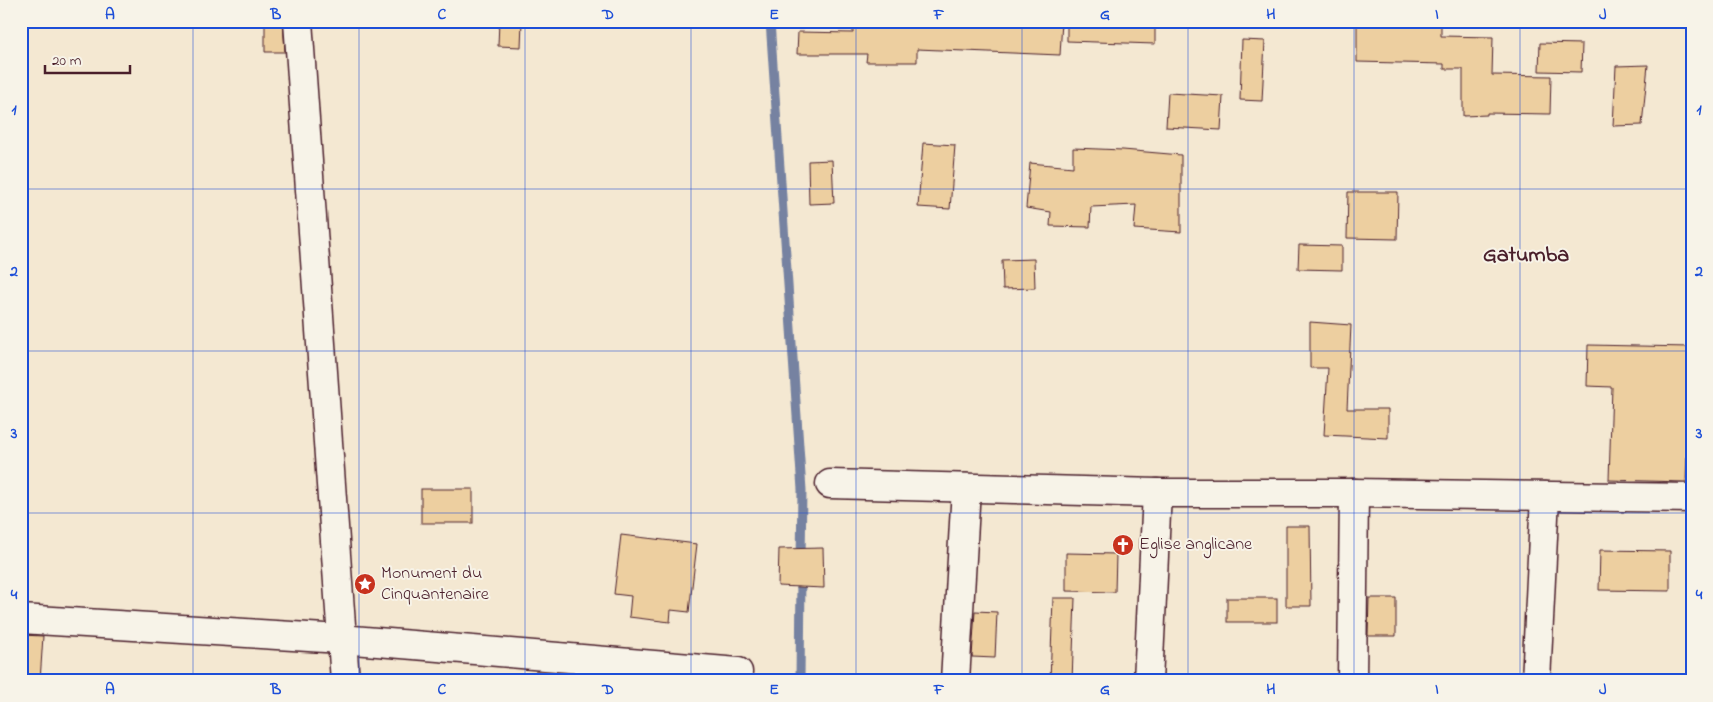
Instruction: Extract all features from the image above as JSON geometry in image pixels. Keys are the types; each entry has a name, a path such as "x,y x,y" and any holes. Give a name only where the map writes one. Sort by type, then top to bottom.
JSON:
{"street":[{"path":"298,21 345,681"},
{"path":"830,484 1157,493 1354,493 1692,498"},
{"path":"955,681 966,488"},
{"path":"1148,681 1157,493"},
{"path":"1352,681 1354,493"},
{"path":"1536,681 1545,496"},
{"path":"21,619 341,639 738,672"}],"building":[{"path":"265,21 283,21 285,52 265,52"},
{"path":"499,21 522,21 521,47 498,46"},
{"path":"853,21 1062,21 1060,55 917,49 917,62 866,62 867,54 797,54 798,32 853,33"},
{"path":"1067,21 1155,21 1155,44 1067,41"},
{"path":"1357,21 1441,21 1441,36 1493,37 1492,75 1551,76 1550,114 1487,113 1487,115 1463,116 1463,69 1444,69 1444,64 1357,62"},
{"path":"1242,40 1265,41 1262,101 1240,100"},
{"path":"1540,43 1582,44 1581,72 1539,71"},
{"path":"1648,65 1642,125 1613,126 1616,66"},
{"path":"1168,93 1223,96 1221,130 1166,127"},
{"path":"923,143 955,145 950,209 918,207"},
{"path":"1073,148 1181,155 1181,232 1134,229 1136,205 1091,207 1090,227 1050,226 1051,212 1026,208 1030,163 1073,167"},
{"path":"832,160 834,203 809,204 808,161"},
{"path":"1348,192 1398,192 1397,239 1347,238"},
{"path":"1299,245 1342,246 1342,270 1298,269"},
{"path":"1034,259 1035,288 1003,289 1002,260"},
{"path":"1310,322 1351,325 1347,409 1388,409 1388,438 1324,435 1328,368 1310,368"},
{"path":"1588,345 1690,347 1686,482 1609,480 1612,387 1587,386"},
{"path":"421,489 473,489 473,523 421,523"},
{"path":"1286,526 1310,526 1311,606 1286,606"},
{"path":"621,535 697,544 689,612 671,610 670,622 629,617 631,596 614,594"},
{"path":"823,548 824,588 778,586 779,549"},
{"path":"1600,550 1670,551 1670,591 1599,590"},
{"path":"1066,553 1116,554 1115,592 1066,591"},
{"path":"1053,598 1075,598 1072,681 1050,681"},
{"path":"1227,598 1277,598 1277,622 1227,622"},
{"path":"1369,598 1396,598 1396,636 1368,636"},
{"path":"975,611 997,612 995,658 972,657"},
{"path":"21,635 43,636 40,681 21,681"}],"waterway":[{"path":"770,21 802,490 801,561"},
{"path":"800,681 801,576"}],"place":[{"name":"Eglise anglicane","path":"1123,545"},
{"name":"Monument du Cinquantenaire","path":"365,584"}],"district":[{"name":"Gatumba","path":"1526,256"}]}
